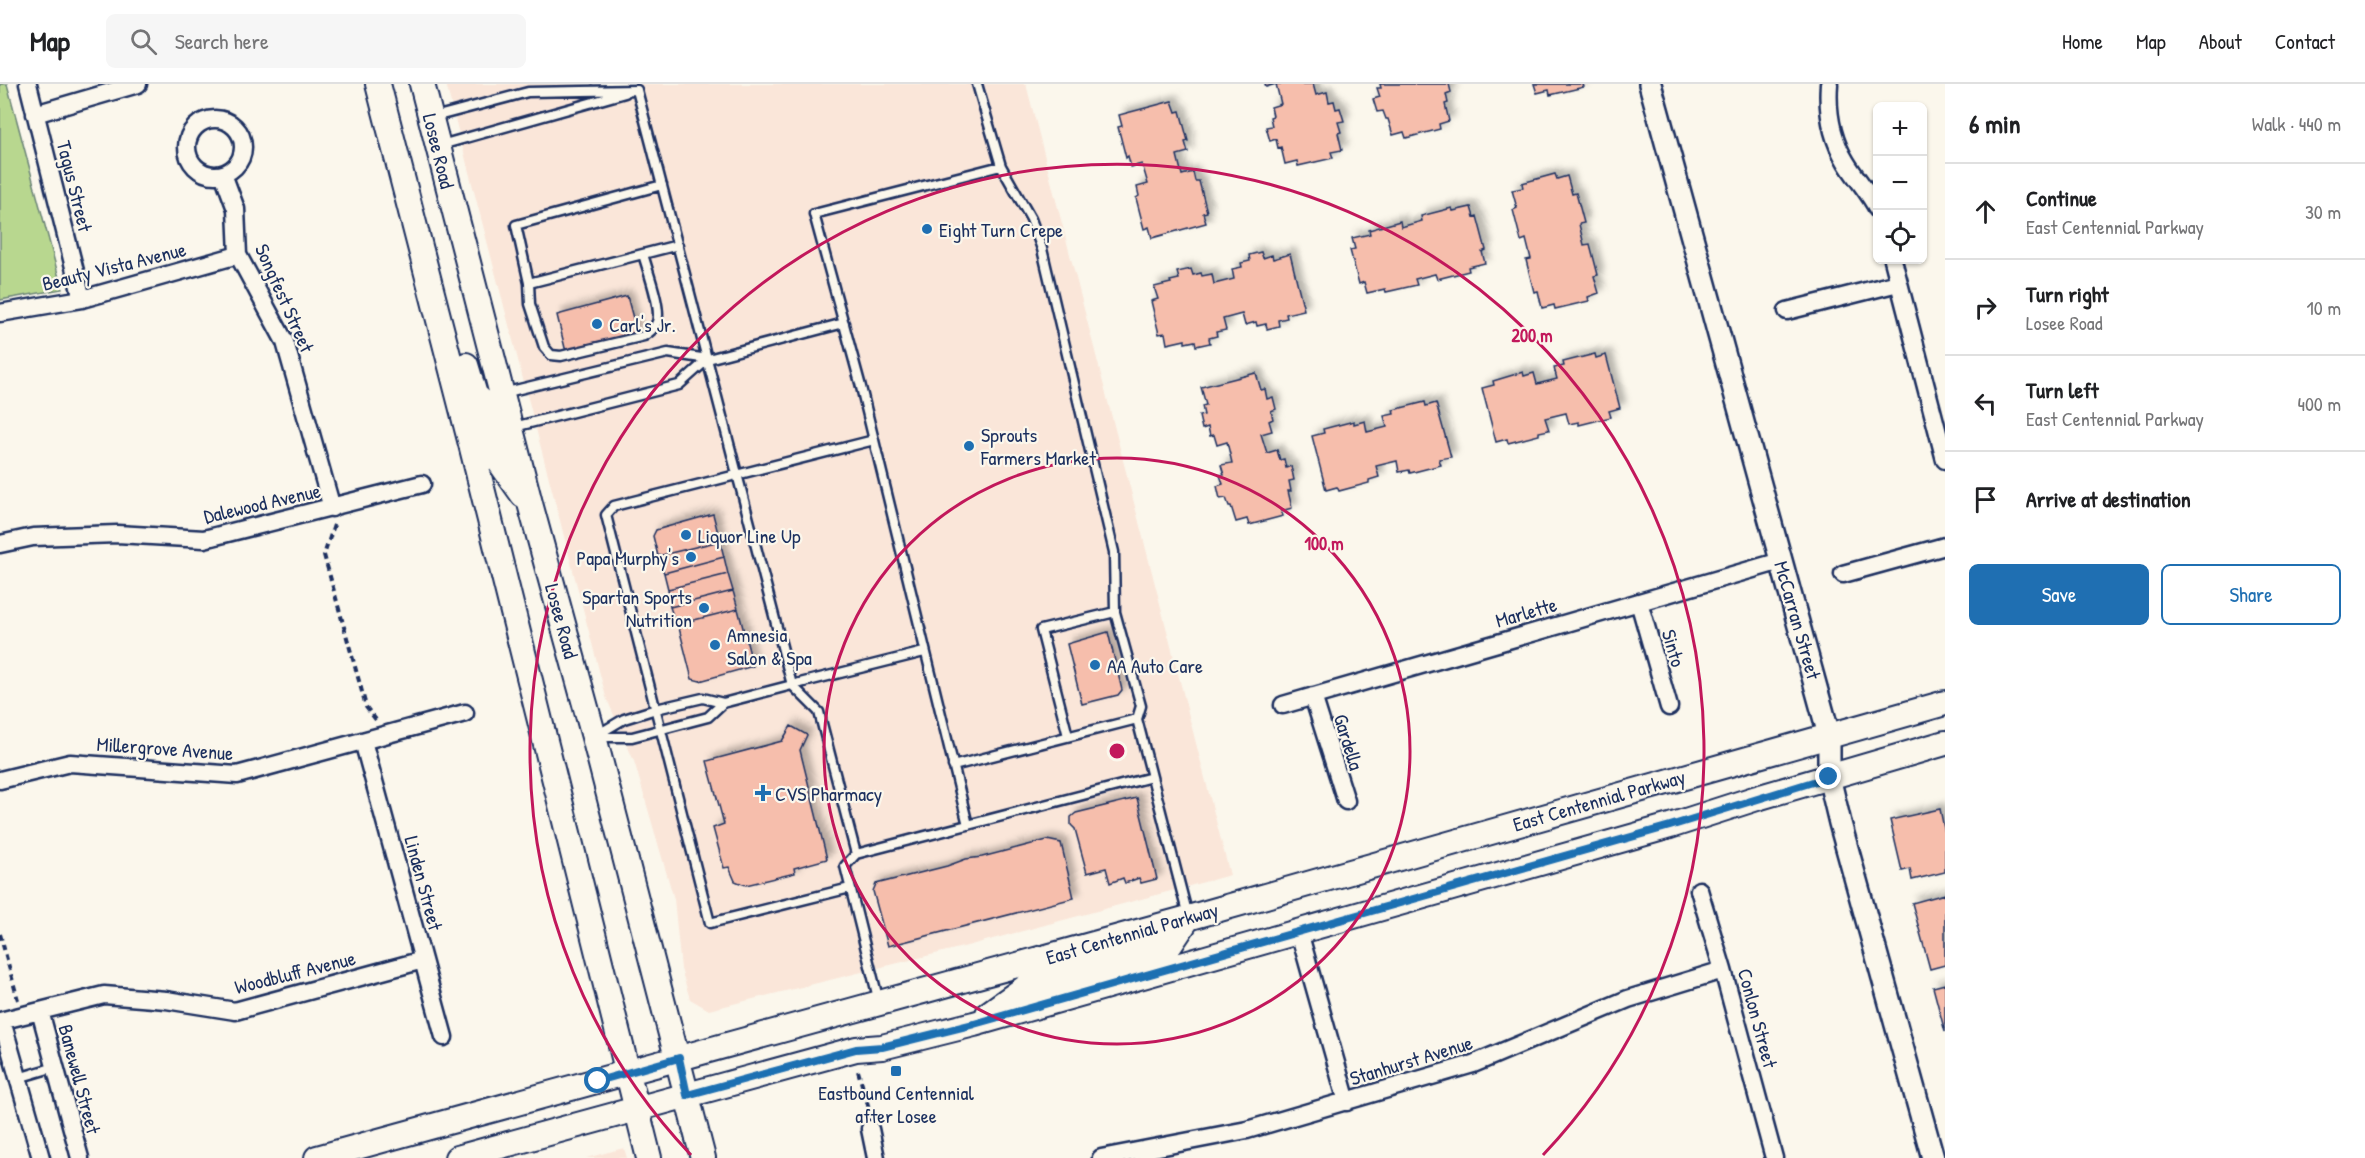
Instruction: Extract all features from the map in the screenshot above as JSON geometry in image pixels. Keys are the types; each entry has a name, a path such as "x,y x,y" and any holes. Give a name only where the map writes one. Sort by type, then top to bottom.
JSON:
{"main road":[{"path":"378,84 461,405 649,1158"},
{"name":"Losee Road","path":"422,84 501,394 594,737 704,1158"},
{"path":"435,308 467,366 476,395 511,428"},
{"path":"461,405 487,434 495,457 531,507"},
{"name":"East Centennial Parkway","path":"317,1158 1188,918 1945,703"},
{"path":"457,1158 856,1049 882,1047 974,1024 1670,826 1945,743"},
{"path":"974,1024 1026,987 1170,945 1188,918"}],"street":[{"name":"Tagus Street","path":"28,84 82,299"},
{"path":"35,114 138,84"},
{"name":"McCarran Street","path":"1650,84 1829,735 1829,777 1839,823 1933,1158"},
{"path":"1828,84 1828,101 1836,142 1846,163 1873,201"},
{"name":"Songfest Street","path":"223,174 236,209 238,255 285,342 332,508"},
{"name":"Beauty Vista Avenue","path":"0,313 82,299 238,255"},
{"path":"1894,264 1945,460"},
{"path":"1787,311 1898,283"},
{"name":"Dalewood Avenue","path":"0,544 33,537 117,534 204,539 422,484"},
{"path":"1843,574 1945,546"},
{"name":"Marlette","path":"1283,705 1781,561"},
{"name":"Sinto","path":"1639,602 1669,707"},
{"name":"Gardella","path":"1313,696 1346,801"},
{"name":"Millergrove Avenue","path":"0,780 70,763 237,775 465,713"},
{"name":"Linden Street","path":"363,741 444,1037"},
{"name":"Conlon Street","path":"1699,890 1774,1158"},
{"path":"1299,932 1347,1101"},
{"name":"Woodbluff Avenue","path":"1,1021 104,995 166,1000 235,1011 423,960"},
{"name":"Stanhurst Avenue","path":"1102,1158 1247,1130 1473,1064 1628,999 1723,970"},
{"name":"Banewell Street","path":"40,1011 80,1158"},
{"path":"1,1021 41,1158"},
{"path":"870,1129 876,1158"}],"lane":[{"path":"977,84 1001,166 1031,219 1042,249 1114,552 1115,612 1141,706 1137,719 1188,918"},
{"path":"431,118 528,92 637,90"},
{"path":"437,146 637,90"},
{"path":"637,90 792,685 819,712 856,854"},
{"path":"968,825 874,440 814,214 1001,166"},
{"path":"644,254 658,319 652,330 644,336 561,356 551,355 544,347 530,304 529,283 516,225 662,185"},
{"path":"529,283 678,244"},
{"path":"501,394 668,353 708,359 844,323"},
{"path":"511,428 679,385 708,359"},
{"path":"850,888 710,923 606,515 614,506 874,440"},
{"path":"1068,736 1041,630 1115,612"},
{"path":"594,737 632,737 708,717 723,703 924,652"},
{"path":"594,737 624,719 656,710 703,698 723,703"},
{"path":"953,766 1137,719"},
{"path":"879,1003 845,867 856,854 1152,777"},
{"path":"18,1078 56,1067"}],"path":[{"path":"332,508 334,525 324,555 366,707 387,735"},
{"path":"0,934 22,1015"},
{"path":"856,1049 857,1068 871,1113 870,1129"}],"shaded area":[{"path":"446,84 1026,84 1230,875 967,946 709,1010 690,999 681,969 674,899 634,761 606,697"},
{"path":"624,1148 627,1158 586,1158"}],"green space":[{"path":"0,84 7,84 62,289 0,300"}],"building":[{"path":"1276,84 1313,84 1316,95 1327,92 1329,102 1334,101 1336,109 1340,108 1344,121 1338,122 1342,150 1331,152 1333,158 1298,166 1297,161 1285,164 1281,147 1278,148 1276,139 1270,141 1266,127 1272,126 1271,107 1281,104"},
{"path":"1380,84 1449,84 1451,92 1446,94 1448,103 1445,104 1449,121 1439,124 1440,129 1406,138 1404,132 1393,135 1388,119 1383,111 1377,112 1373,99 1380,97 1377,88 1381,88"},
{"path":"1534,84 1583,84 1584,87 1550,95 1549,90 1537,93"},
{"path":"1172,101 1176,112 1180,111 1188,141 1185,142 1188,152 1177,155 1182,175 1193,172 1195,181 1199,181 1207,212 1203,213 1206,223 1152,238 1149,227 1144,229 1136,198 1139,196 1137,187 1148,184 1142,164 1131,167 1128,156 1126,158 1118,127 1122,126 1119,115"},
{"path":"1555,174 1557,179 1567,176 1572,194 1576,193 1584,223 1579,224 1584,245 1590,244 1598,275 1594,276 1599,293 1588,297 1589,301 1555,309 1554,305 1542,308 1538,291 1534,292 1526,260 1531,259 1526,239 1521,241 1513,210 1517,208 1512,190 1523,188 1522,183"},
{"path":"1471,207 1474,217 1477,216 1486,250 1482,252 1485,263 1468,267 1469,271 1437,279 1435,274 1415,279 1417,285 1386,292 1385,289 1367,293 1364,282 1359,284 1350,250 1355,249 1352,238 1370,234 1369,230 1400,221 1401,227 1422,221 1421,216 1452,208 1453,211"},
{"path":"1261,252 1263,258 1272,255 1273,259 1290,254 1304,310 1286,314 1287,318 1278,320 1279,326 1267,329 1266,324 1257,326 1256,322 1245,325 1242,314 1223,319 1226,330 1216,332 1217,336 1209,338 1210,343 1196,346 1195,341 1185,343 1185,340 1167,344 1165,333 1159,334 1151,301 1158,299 1154,287 1171,283 1170,281 1179,279 1177,272 1191,269 1193,275 1212,274 1214,284 1234,279 1232,269 1242,267 1241,263 1250,261 1249,255"},
{"name":"Carl's Jr.","path":"627,296 637,333 568,351 565,348 557,315"},
{"path":"1595,354 1596,358 1606,355 1620,408 1609,411 1611,417 1579,425 1579,422 1569,424 1566,413 1545,418 1549,430 1539,432 1539,435 1508,443 1507,439 1496,442 1482,388 1494,385 1493,381 1523,372 1524,376 1534,373 1537,384 1557,379 1554,368 1564,366 1563,362"},
{"path":"1256,373 1261,390 1265,389 1267,399 1273,397 1276,409 1271,411 1273,419 1269,421 1272,431 1261,434 1267,453 1277,450 1280,460 1284,459 1286,468 1291,466 1294,480 1289,481 1291,491 1288,491 1292,508 1281,511 1283,516 1249,525 1247,519 1236,522 1226,498 1220,499 1217,486 1223,484 1220,475 1224,475 1221,465 1232,463 1227,442 1217,445 1214,435 1210,436 1208,427 1202,429 1199,416 1204,415 1202,406 1206,405 1201,387"},
{"path":"1425,402 1426,406 1436,403 1451,457 1439,459 1441,465 1410,473 1409,470 1399,472 1397,461 1376,466 1379,477 1369,480 1369,483 1339,491 1337,487 1326,490 1312,436 1324,433 1323,429 1354,421 1354,424 1365,421 1367,432 1387,427 1384,416 1394,414 1393,410"},
{"name":"Liquor Line Up","path":"713,514 720,541 658,556 653,536 656,530"},
{"name":"Papa Murphy's","path":"720,541 724,557 664,573 658,556"},
{"path":"724,557 728,574 668,589 664,573"},
{"path":"728,574 733,591 670,607 668,589"},
{"name":"Spartan Sports Nutrition","path":"733,591 738,609 678,624 674,619 670,607"},
{"name":"Amnesia Salon & Spa","path":"738,609 753,666 700,681 692,679 678,624"},
{"name":"AA Auto Care","path":"1108,632 1122,690 1118,695 1082,704 1067,644"},
{"name":"CVS Pharmacy","path":"791,726 807,735 800,750 827,859 794,868 795,873 746,885 735,881 729,867 724,868 713,828 724,824 707,761 782,741"},
{"path":"1137,798 1157,879 1141,883 1139,878 1125,883 1123,878 1110,883 1106,868 1087,873 1075,829 1071,825 1071,817 1076,813"},
{"path":"1940,809 1945,833 1945,872 1912,880 1910,869 1902,871 1890,820"},
{"path":"1047,840 1061,843 1074,898 888,946 873,891 876,884"},
{"path":"1945,894 1945,965 1930,969 1912,903"},
{"path":"1945,984 1945,1032 1933,987"}],"place":[{"name":"Eight Turn Crepe","path":"927,229"},
{"name":"Carl's Jr.","path":"597,324"},
{"name":"Sprouts Farmers Market","path":"969,446"},
{"name":"Liquor Line Up","path":"686,535"},
{"name":"Papa Murphy's","path":"691,557"},
{"name":"Spartan Sports Nutrition","path":"704,608"},
{"name":"Amnesia Salon & Spa","path":"715,645"},
{"name":"AA Auto Care","path":"1095,665"},
{"name":"CVS Pharmacy","path":"763,793"},
{"name":"Eastbound Centennial after Losee","path":"896,1071"}],"route":[{"path":"598,1081 679,1058 687,1095 856,1049 882,1047 974,1024 1670,826 1829,777"}]}
